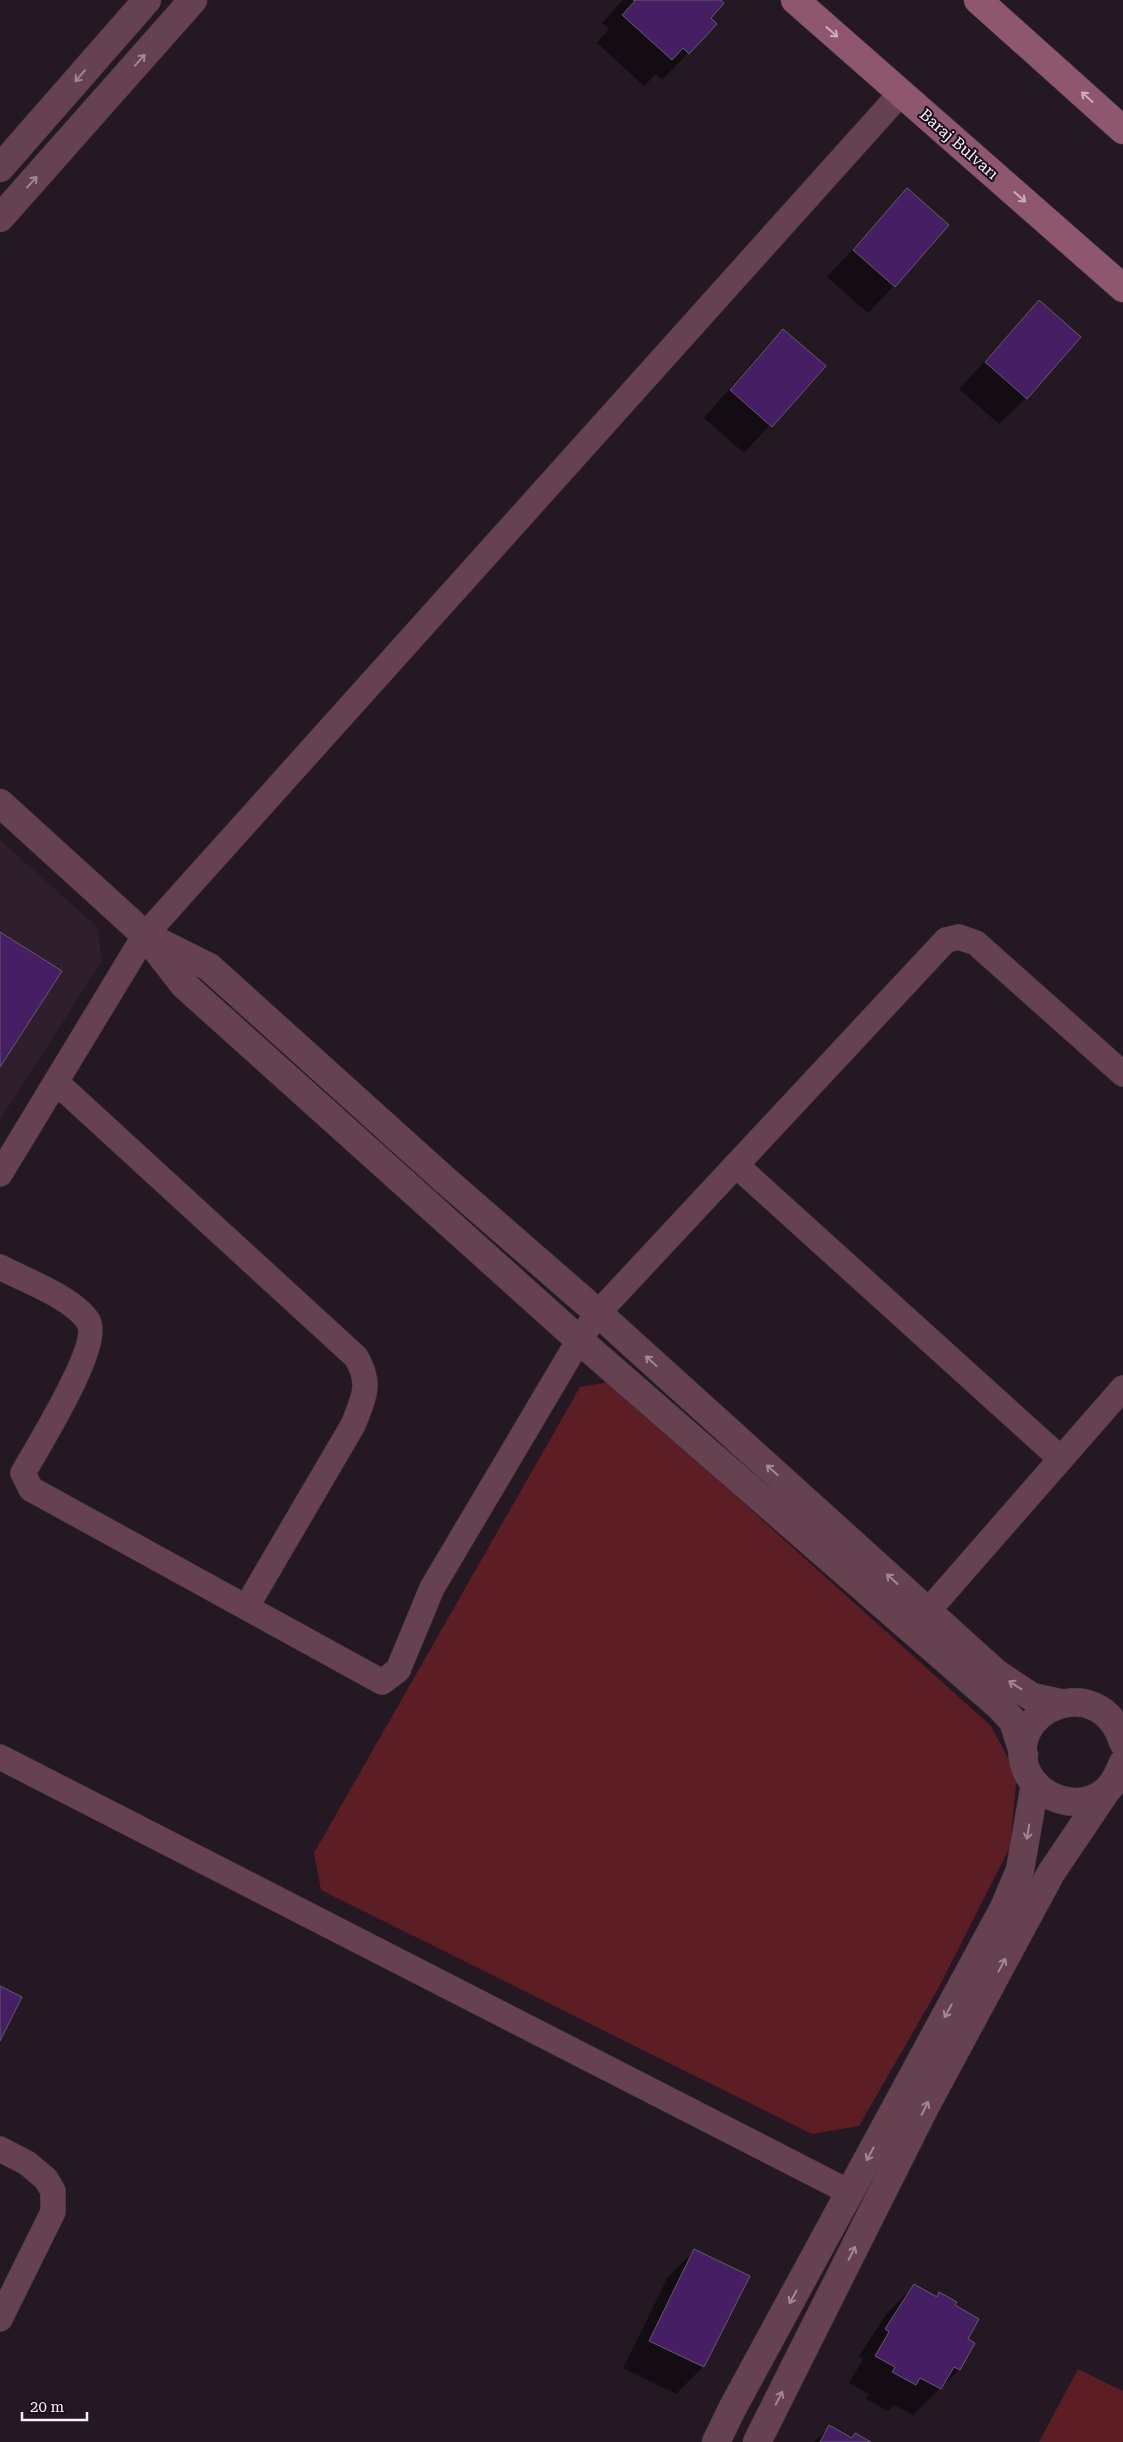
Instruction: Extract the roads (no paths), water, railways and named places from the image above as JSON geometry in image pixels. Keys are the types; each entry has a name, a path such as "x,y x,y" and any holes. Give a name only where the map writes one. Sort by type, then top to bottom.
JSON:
{"main road":[{"name":"Baraj Bulvarı","path":"795,0 1123,288"},
{"path":"978,0 1123,130"}],"street":[{"path":"0,168 147,0"},
{"path":"0,218 193,0"},
{"path":"0,1174 145,935 901,93"},
{"path":"0,803 145,935 184,985 579,1340 999,1706 1013,1721 1027,1771 1035,1784 1047,1795 1062,1801 1078,1802 1093,1798 1107,1790"},
{"path":"145,935 209,967 444,1179 598,1313 996,1673 1032,1697 1060,1703 1077,1701 1094,1705 1108,1715 1119,1728 1123,1742"},
{"path":"0,1268 75,1306 89,1322 89,1342 67,1396 23,1473 32,1489 382,1682 398,1670 432,1588 579,1340 598,1313 946,940 960,937 976,943 1123,1074"},
{"path":"56,1082 356,1357 364,1371 365,1394 353,1425 247,1606"},
{"path":"736,1165 1061,1459"},
{"path":"928,1611 1123,1388"},
{"path":"1094,1705 1123,1700"},
{"path":"1024,1755 1025,1739 1032,1724 1044,1711 1060,1703"},
{"path":"0,1757 849,2192"},
{"path":"757,2442 925,2107 1051,1873 1117,1778 1123,1763"},
{"path":"716,2442 732,2408 1004,1908 1020,1870 1035,1784"},
{"path":"0,2148 27,2163 46,2179 53,2191 53,2212 0,2319"}]}
